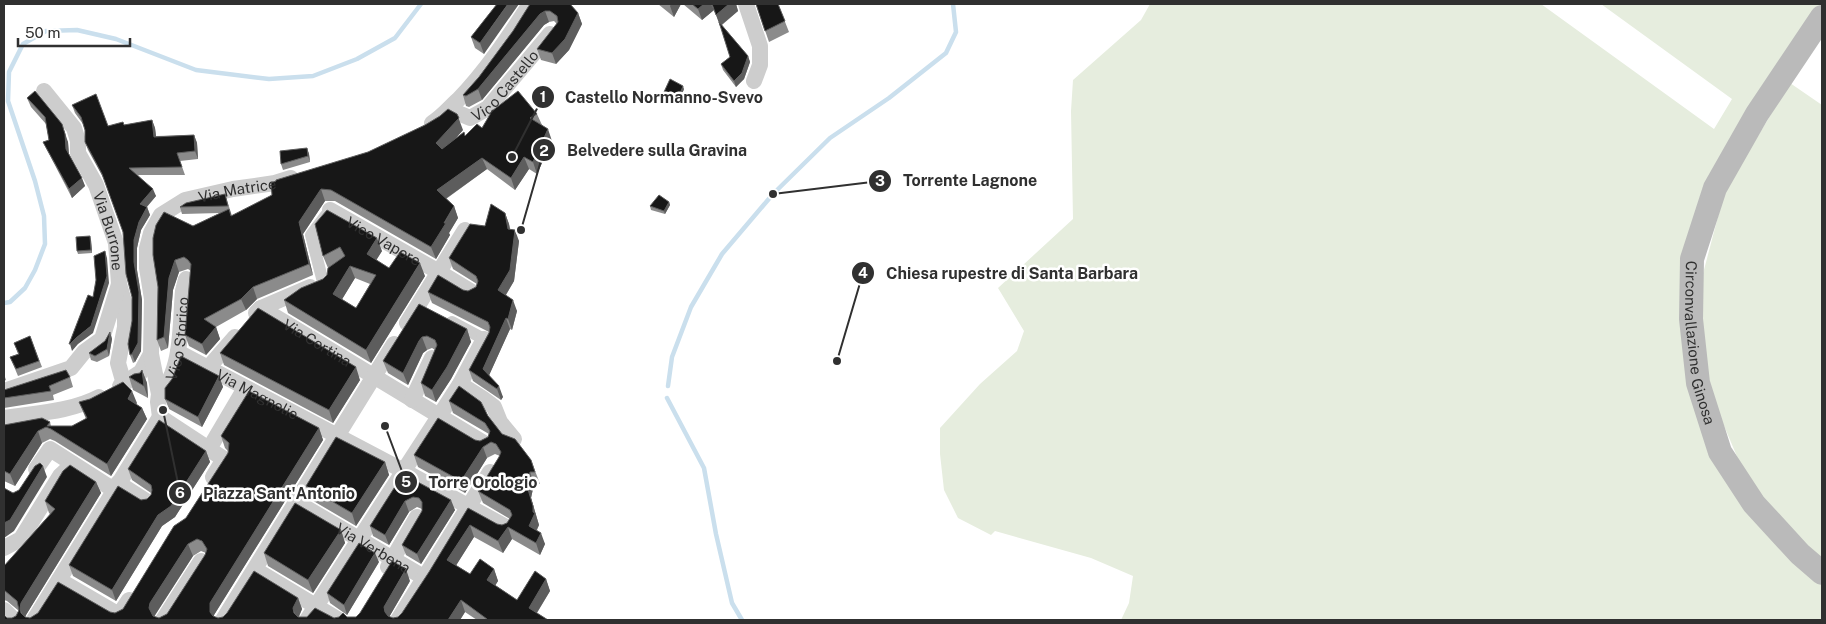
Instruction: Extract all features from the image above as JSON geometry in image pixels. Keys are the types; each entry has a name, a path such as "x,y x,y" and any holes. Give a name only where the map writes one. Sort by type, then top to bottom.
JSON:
{"main road":[{"name":"Circonvallazione Ginosa","path":"1822,17 1757,114 1715,188 1692,259 1691,319 1698,383 1720,452 1754,504 1800,554 1822,573"}],"street":[{"path":"417,130 440,119 475,82 530,4"},
{"path":"746,4 760,46 760,65 754,81"},
{"name":"Vico Castello","path":"449,109 470,118 488,108 552,31"},
{"name":"Via Burrone","path":"44,91 74,128 78,153 96,185 116,243 119,284 125,305 125,327 118,363 124,384"},
{"name":"Via Matrice","path":"159,404 151,354 152,299 147,248 151,233 161,215 185,200 233,189 275,183 303,174"},
{"path":"208,368 261,308 323,282 312,236 330,210"},
{"name":"Vico Vapore","path":"330,210 472,292"},
{"path":"223,620 256,570 374,376 423,307 439,272 465,230"},
{"name":"Vico Storico","path":"34,620 116,487 176,368 183,290 186,279"},
{"path":"5,388 71,368 84,352 102,338 119,284"},
{"name":"Via Cortina","path":"261,308 484,443"},
{"path":"307,620 460,384 484,339 443,318"},
{"name":"Via Magnolie","path":"178,352 404,471 506,528"},
{"path":"4,418 90,402 124,384 141,372 151,354"},
{"path":"412,400 432,358"},
{"path":"460,384 494,407 500,422 514,439"},
{"path":"209,449 245,388"},
{"path":"159,404 209,449 224,459 203,492"},
{"path":"27,483 50,449 73,464 146,502"},
{"path":"4,548 21,539 60,476 73,464"},
{"path":"398,620 495,464"},
{"name":"Via Verbena","path":"296,502 425,578"},
{"path":"379,582 417,518"},
{"path":"163,620 201,561"},
{"path":"256,570 339,620"},
{"path":"59,580 119,615 136,589"},
{"path":"4,610 14,620"}],"green space":[{"path":"1150,4 1541,4 1714,129 1732,99 1601,4 1822,4 1743,125 1705,199 1693,394 1822,583 1822,620 1121,620 1129,603 1133,576 1091,558 995,531 991,535 958,518 944,490 940,454 940,428 980,384 1017,351 1024,331 998,288 1073,219 1071,111 1073,80 1141,20"},
{"path":"1790,83 1822,105 1822,562 1747,480 1705,381 1700,285 1725,190"}],"building":[{"path":"497,4 508,4 480,43 471,37"},
{"path":"530,4 570,4 578,13 565,39 552,53 537,49 558,22 557,16 550,11 545,11 540,14 478,89 466,96 463,95 479,77 513,31"},
{"path":"692,4 704,4 698,9"},
{"path":"712,4 729,4 716,15"},
{"path":"756,4 778,4 785,21 765,31"},
{"path":"719,22 748,56 742,73 734,81 721,64 730,57"},
{"path":"670,79 683,86 678,99 664,92"},
{"path":"35,91 62,124 66,149 82,178 69,189 43,142 49,140 45,117 27,98"},
{"path":"518,91 537,114 530,118 548,129 533,162 524,157 511,178 482,158 437,190 454,206 431,247 331,190 321,189 299,222 309,264 253,287 241,299 204,319 216,327 202,344 185,335 191,264 184,257 175,260 169,278 164,337 157,340 158,287 153,255 153,238 156,225 164,212 193,226 229,209 231,216 272,195 271,183 276,180 368,152 425,125 448,109 457,114 459,118 436,143 442,149 464,132 465,136 477,124 482,128 492,111"},
{"path":"96,94 108,126 123,122 124,125 152,120 154,137 194,135 195,151 177,153 182,167 129,168 153,189 140,204 147,207 139,222 134,240 134,262 139,292 138,343 130,355 128,344 132,321 132,297 126,274 123,232 102,174 85,142 85,130 81,117 72,105"},
{"path":"307,148 308,156 281,164 280,151"},
{"path":"225,194 228,206 180,207 186,203"},
{"path":"659,195 669,202 664,211 650,206"},
{"path":"491,204 505,213 508,229 515,230 510,270 498,290 513,300 508,319 506,318 483,369 499,386 497,389 469,370 489,333 490,327 488,322 428,292 438,275 463,290 468,291 476,287 478,281 476,276 449,258 470,224 485,226"},
{"path":"327,210 377,238 367,254 389,268 400,252 420,263 366,350 284,300 301,288 323,279 327,275 328,268 345,256 340,247 323,256 315,224","holes":["350,266 376,275 356,308 333,294"]},
{"path":"90,236 91,250 77,251 76,237"},
{"path":"105,251 107,276 91,326 69,344 88,295 93,297 96,280 94,256"},
{"path":"419,304 467,329 447,367 432,390 421,383 437,345 435,340 427,336 422,337 403,373 383,361"},
{"path":"258,308 356,367 329,410 220,353"},
{"path":"110,332 107,349 95,356 89,353 105,341"},
{"path":"30,336 39,361 16,369 10,357 19,354 14,343"},
{"path":"181,356 219,376 198,417 165,399 165,388 172,379"},
{"path":"66,370 70,377 49,386 51,391 4,398 4,390"},
{"path":"142,370 144,386 129,377 140,373"},
{"path":"123,382 132,391 128,399 142,408 107,464 46,427 38,431 10,474 4,471 4,425 42,418 50,422 47,426 72,426 87,418 79,402 90,399"},
{"path":"459,386 481,402 488,416 502,434 515,439 531,460 535,472 530,472 527,486 533,512 535,513 529,526 541,533 536,543 508,527 498,541 470,525 447,560 470,574 480,559 494,569 487,580 517,600 535,571 546,579 529,608 548,620 487,620 461,600 448,620 4,620 4,615 7,618 12,618 16,616 19,610 17,601 4,590 4,566 55,509 45,501 63,471 70,465 96,482 21,603 21,613 25,617 30,618 38,613 58,582 110,612 115,613 123,609 174,526 186,518 228,453 229,443 221,436 249,391 319,428 210,603 210,612 218,618 223,617 254,571 298,598 293,608 294,613 298,617 307,617 315,608 334,618 339,617 343,613 347,617 356,617 392,561 406,569 384,607 388,616 398,617 429,572 468,508 502,525 507,523 512,515 510,510 478,491 501,452 496,444 491,442 483,447 461,481 414,455 438,418 475,440 480,441 488,437 490,431 485,423 449,401","holes":["197,539 202,541 207,549 205,555 167,614 159,618 153,616 149,608 150,603 188,544"]},
{"path":"159,420 206,451 171,506 158,515 112,590 69,565 118,486 141,500 147,499 151,495 151,485 128,469"},
{"path":"336,437 385,462 352,513 306,486"},
{"path":"40,463 43,466 10,520 4,523 4,488 13,493 19,490 35,466"},
{"path":"403,474 451,500 417,554 402,545 422,511 422,502 419,498 413,497 405,501 385,535 370,526"},
{"path":"295,503 341,530 308,580 264,553"},
{"path":"359,543 375,553 344,605 327,593"}],"waterway":[{"path":"4,303 10,302 25,288 35,270 45,244 44,216 35,181 8,101 9,72 23,44 46,31 77,30 116,39 196,70 269,79 313,76 357,59 395,38 421,4"},
{"path":"668,386 672,357 691,307 722,254 773,194 830,138 889,98 946,53 956,32 953,4"},
{"path":"667,398 704,468 716,534 732,603 742,620"}],"place":[{"name":"Castello Normanno-Svevo","path":"512,157"},
{"name":"Torrente Lagnone","path":"773,194"},
{"name":"Belvedere sulla Gravina","path":"521,230"},
{"name":"Chiesa rupestre di Santa Barbara","path":"837,361"},
{"name":"Piazza Sant'Antonio","path":"163,410"},
{"name":"Torre Orologio","path":"385,426"}]}
